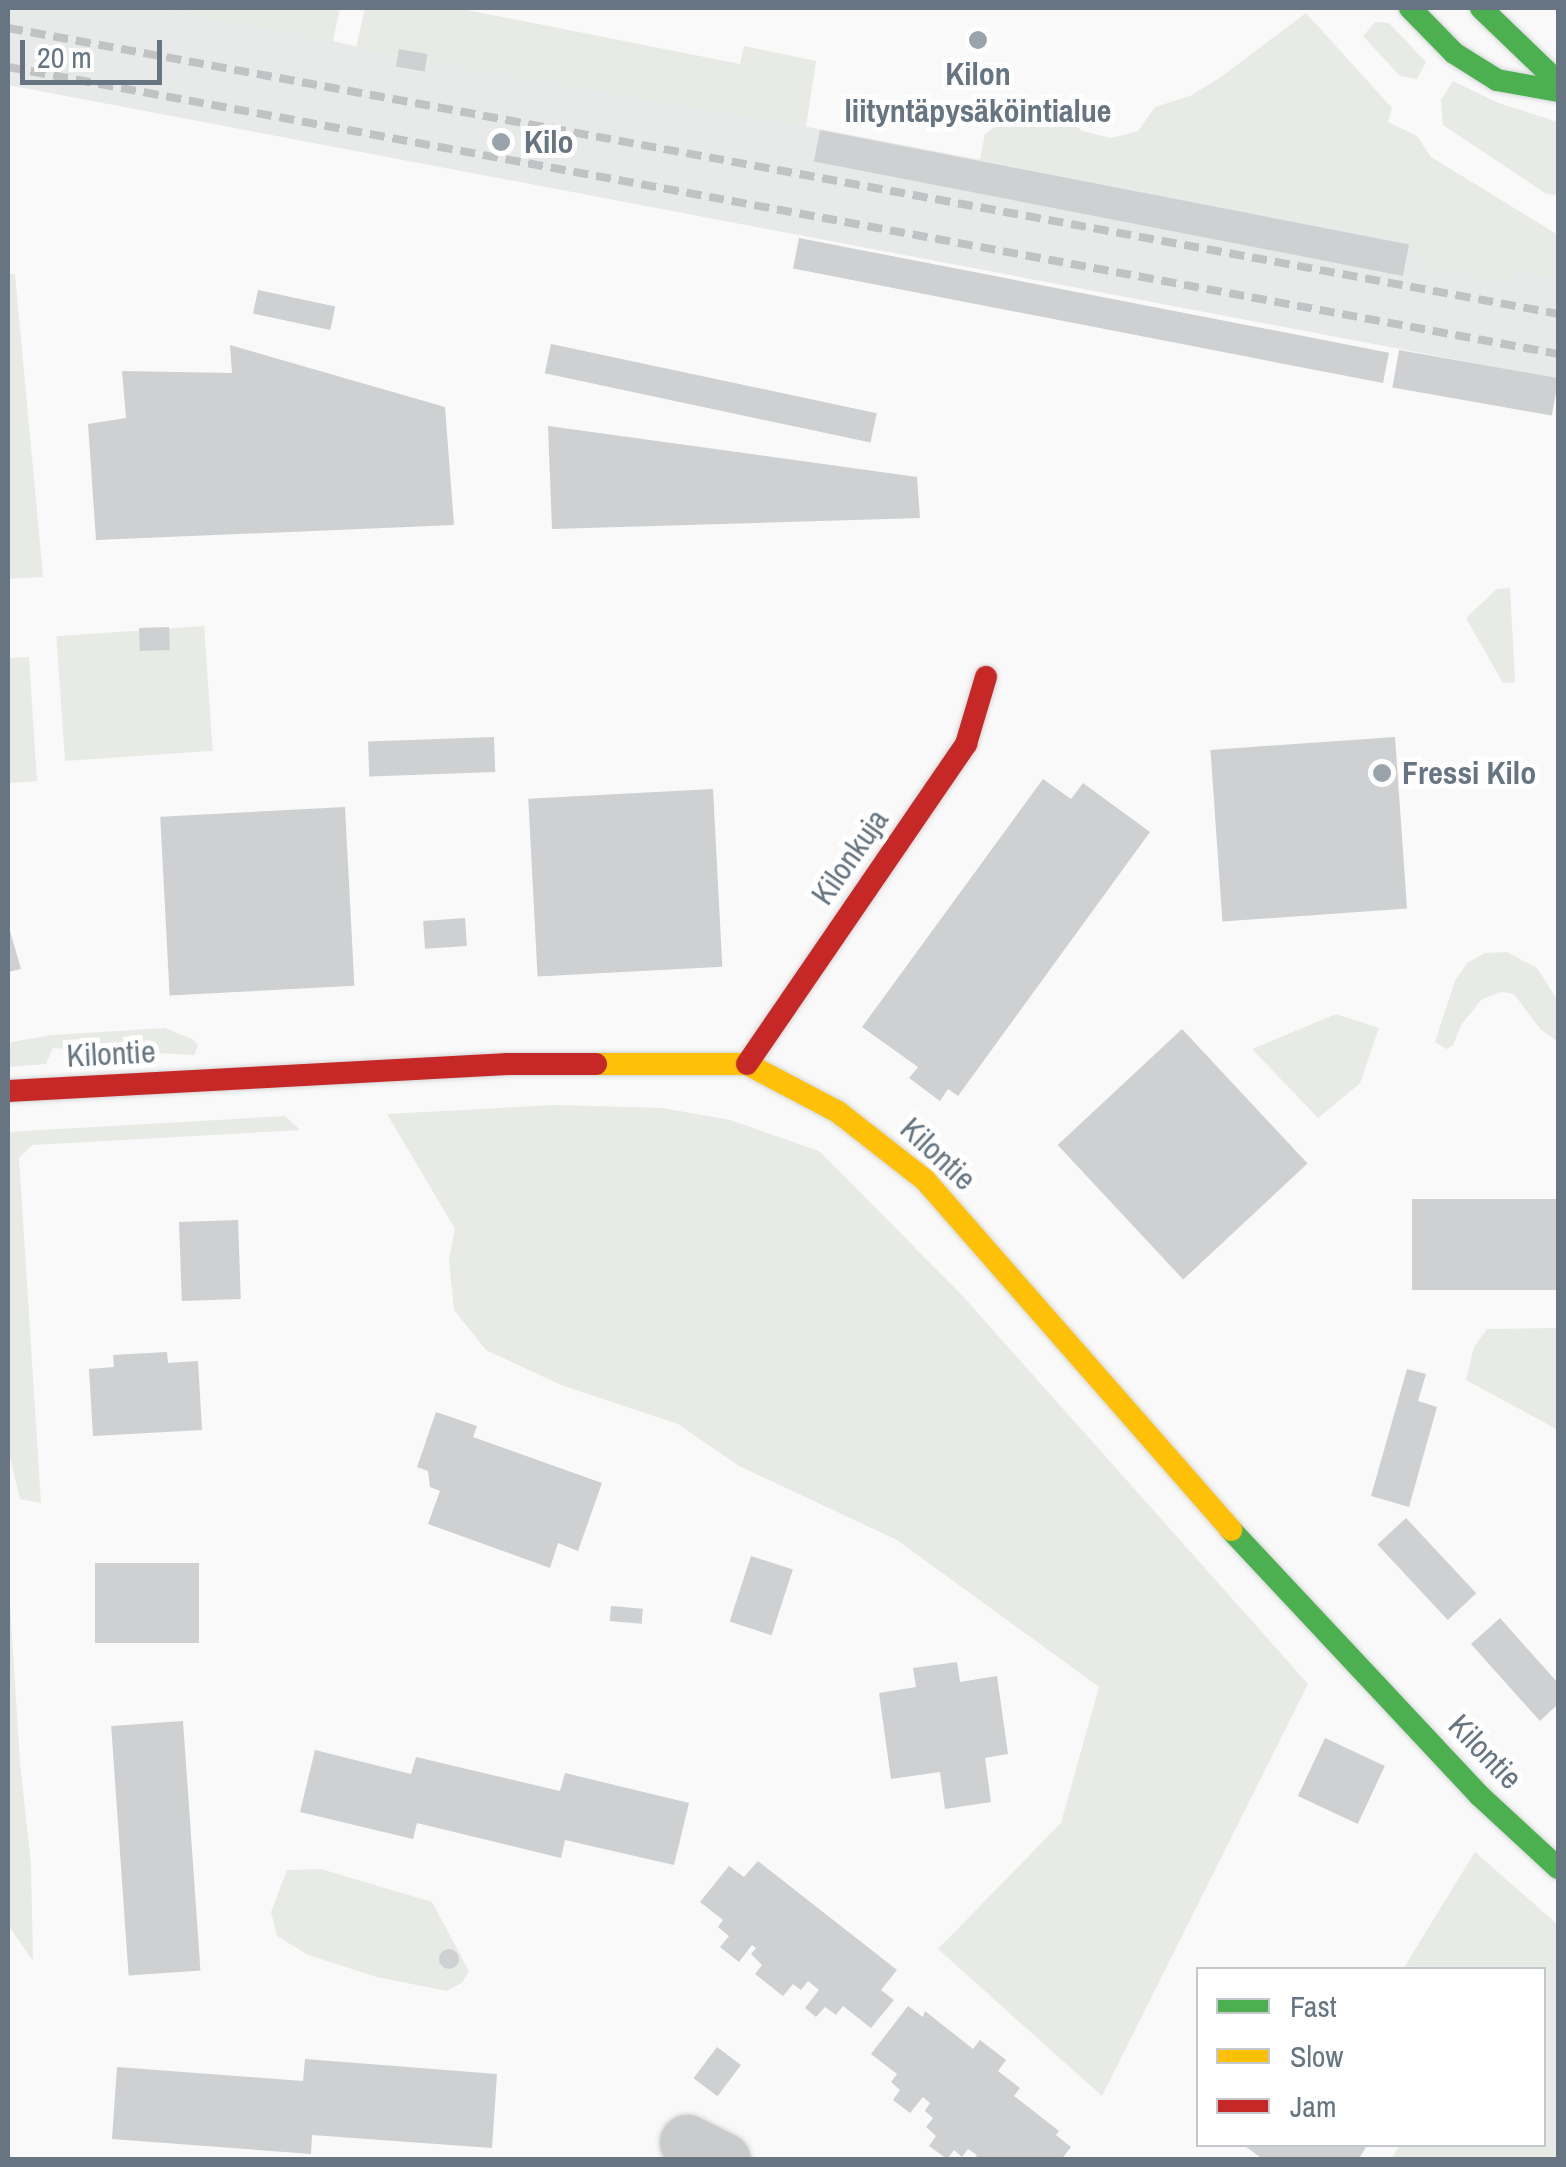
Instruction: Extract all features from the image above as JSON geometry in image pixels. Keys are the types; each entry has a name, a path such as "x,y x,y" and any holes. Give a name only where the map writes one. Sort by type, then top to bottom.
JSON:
{"street":[{"path":"1410,8 1454,53 1496,80 1558,91"},
{"path":"1481,8 1558,82"},
{"name":"Kilonkuja","path":"747,1064 966,744 986,677"},
{"name":"Kilontie","path":"8,1092 508,1064 747,1064 838,1112 926,1180 1248,1549 1480,1796 1558,1868"}],"shaded area":[{"path":"8,8 150,8 398,56 396,67 423,72 426,61 814,128 1409,242 1512,283 1514,272 1558,279 1558,379 8,85"},
{"path":"150,8 340,8 333,41"},
{"path":"365,8 457,8 740,64 744,46 816,61 806,127 426,61 427,54 400,49 398,56 356,48"},
{"path":"1306,13 1392,108 1388,122 1417,136 1431,157 1558,235 1558,279 1514,272 1512,284 1428,268 1409,242 980,160 985,134 1018,111 1059,112 1082,131 1111,138 1138,131 1155,107 1190,96 1221,77"},
{"path":"1375,22 1389,23 1426,62 1417,79 1400,76 1363,36"},
{"path":"1453,81 1498,103 1558,122 1558,196 1545,193 1443,125 1441,100"},
{"path":"8,274 15,274 43,577 8,579"},
{"path":"1510,588 1515,682 1503,683 1466,618 1497,589"},
{"path":"204,626 213,751 65,761 56,636"},
{"path":"29,657 37,781 8,783 8,658"},
{"path":"1507,952 1537,968 1558,1001 1558,1042 1540,1029 1514,994 1502,992 1482,999 1461,1025 1453,1045 1447,1049 1435,1042 1455,981 1467,963 1485,953"},
{"path":"1336,1014 1379,1028 1360,1083 1318,1118 1252,1049"},
{"path":"165,1028 194,1040 198,1046 194,1055 53,1048 46,1064 8,1067 11,1042 52,1035"},
{"path":"555,1105 662,1108 730,1120 819,1151 960,1293 1308,1684 1102,2096 938,1949 1061,1823 1099,1687 897,1540 739,1466 678,1424 561,1385 486,1350 454,1310 449,1260 455,1229 387,1114"},
{"path":"285,1116 300,1130 32,1145 19,1158 41,1503 20,1499 8,1449 8,1132"},
{"path":"1558,1328 1558,1430 1466,1380 1474,1347 1487,1329"},
{"path":"10,1604 31,1864 33,1961 8,1925"},
{"path":"1475,1852 1558,1925 1558,2159 1391,2159 1399,2147 1546,2147 1546,1967 1404,1967"},
{"path":"321,1869 432,1902 469,1971 462,1983 447,1991 377,1977 308,1955 277,1936 271,1912 287,1870"}],"building":[{"path":"399,49 428,54 424,72 396,67"},
{"path":"820,130 1409,244 1403,276 814,161"},
{"path":"799,238 1389,353 1383,383 793,268"},
{"path":"258,290 335,306 330,330 253,313"},
{"path":"551,344 877,413 870,443 545,373"},
{"path":"230,345 445,407 454,525 96,540 88,424 126,418 122,371 232,373"},
{"path":"1399,350 1558,378 1552,416 1392,387"},
{"path":"548,426 917,477 920,518 552,529"},
{"path":"169,627 170,650 140,651 139,628"},
{"path":"494,737 495,772 369,776 368,741"},
{"path":"1395,737 1407,909 1222,921 1210,750"},
{"path":"1043,779 1071,799 1083,783 1150,832 958,1096 948,1089 940,1101 909,1078 918,1067 862,1027"},
{"path":"713,789 722,967 538,976 528,799"},
{"path":"345,807 354,986 170,995 160,817"},
{"path":"465,918 467,946 425,949 423,921"},
{"path":"8,924 21,969 8,972"},
{"path":"1182,1029 1307,1164 1183,1280 1058,1145"},
{"path":"1412,1199 1558,1199 1558,1290 1412,1290"},
{"path":"238,1220 241,1299 182,1301 179,1222"},
{"path":"167,1352 168,1363 198,1361 202,1430 93,1436 89,1369 114,1367 113,1355"},
{"path":"1407,1369 1426,1374 1418,1401 1437,1407 1409,1507 1371,1496"},
{"path":"436,1412 477,1426 473,1437 602,1483 578,1551 558,1543 550,1568 428,1524 440,1491 430,1487 428,1471 417,1467"},
{"path":"1406,1518 1476,1593 1448,1620 1377,1545"},
{"path":"751,1556 793,1570 772,1635 730,1622"},
{"path":"95,1563 199,1563 199,1643 95,1643"},
{"path":"611,1606 643,1609 642,1624 610,1621"},
{"path":"1500,1618 1558,1683 1558,1704 1540,1721 1471,1644"},
{"path":"957,1662 960,1682 997,1676 1008,1754 985,1758 991,1802 945,1809 940,1772 891,1779 879,1693 916,1687 913,1668"},
{"path":"183,1721 200,1970 129,1975 111,1726"},
{"path":"1325,1738 1385,1766 1358,1824 1298,1796"},
{"path":"315,1750 411,1774 416,1757 560,1791 565,1773 689,1803 674,1865 565,1840 561,1858 417,1823 413,1839 300,1812"},
{"path":"758,1861 897,1970 881,1990 894,2000 871,2028 843,2006 836,2015 825,2007 816,2017 805,2008 819,1990 808,1981 801,1990 793,1984 783,1996 755,1974 762,1965 751,1954 756,1948 752,1945 739,1962 720,1947 729,1936 718,1927 723,1920 700,1902 729,1866 744,1877"},
{"path":"449,1949 459,1959 449,1969 439,1959"},
{"path":"908,2006 923,2017 925,2011 973,2049 980,2040 1006,2060 998,2071 1020,2088 1014,2096 1059,2131 1056,2135 1071,2147 1061,2160 973,2160 977,2155 968,2149 962,2157 954,2150 947,2159 929,2146 936,2136 926,2127 933,2118 925,2111 930,2103 923,2097 910,2113 893,2100 900,2090 891,2082 897,2074 871,2054"},
{"path":"717,2047 741,2065 717,2096 694,2078"},
{"path":"305,2059 497,2074 492,2148 312,2135 311,2154 112,2139 117,2067 303,2081"},
{"path":"1246,2147 1366,2147 1358,2160 1264,2160"}],"railway":[{"path":"8,28 1558,314"},
{"path":"8,67 1558,354"}],"traffic: fast":[{"path":"1410,8 1454,53 1497,80 1558,91"},
{"path":"1481,8 1558,82"},
{"path":"1231,1530 1480,1796 1558,1868"}],"traffic: slow":[{"path":"596,1064 747,1064 838,1112 925,1180 1231,1530"}],"traffic: jam":[{"path":"747,1064 966,744 986,677"},
{"path":"8,1091 508,1064 596,1064"}],"place":[{"name":"Kilon liityntäpysäköintialue","path":"978,40"},
{"name":"Kilo","path":"501,142"},
{"name":"Fressi Kilo","path":"1382,773"}]}
